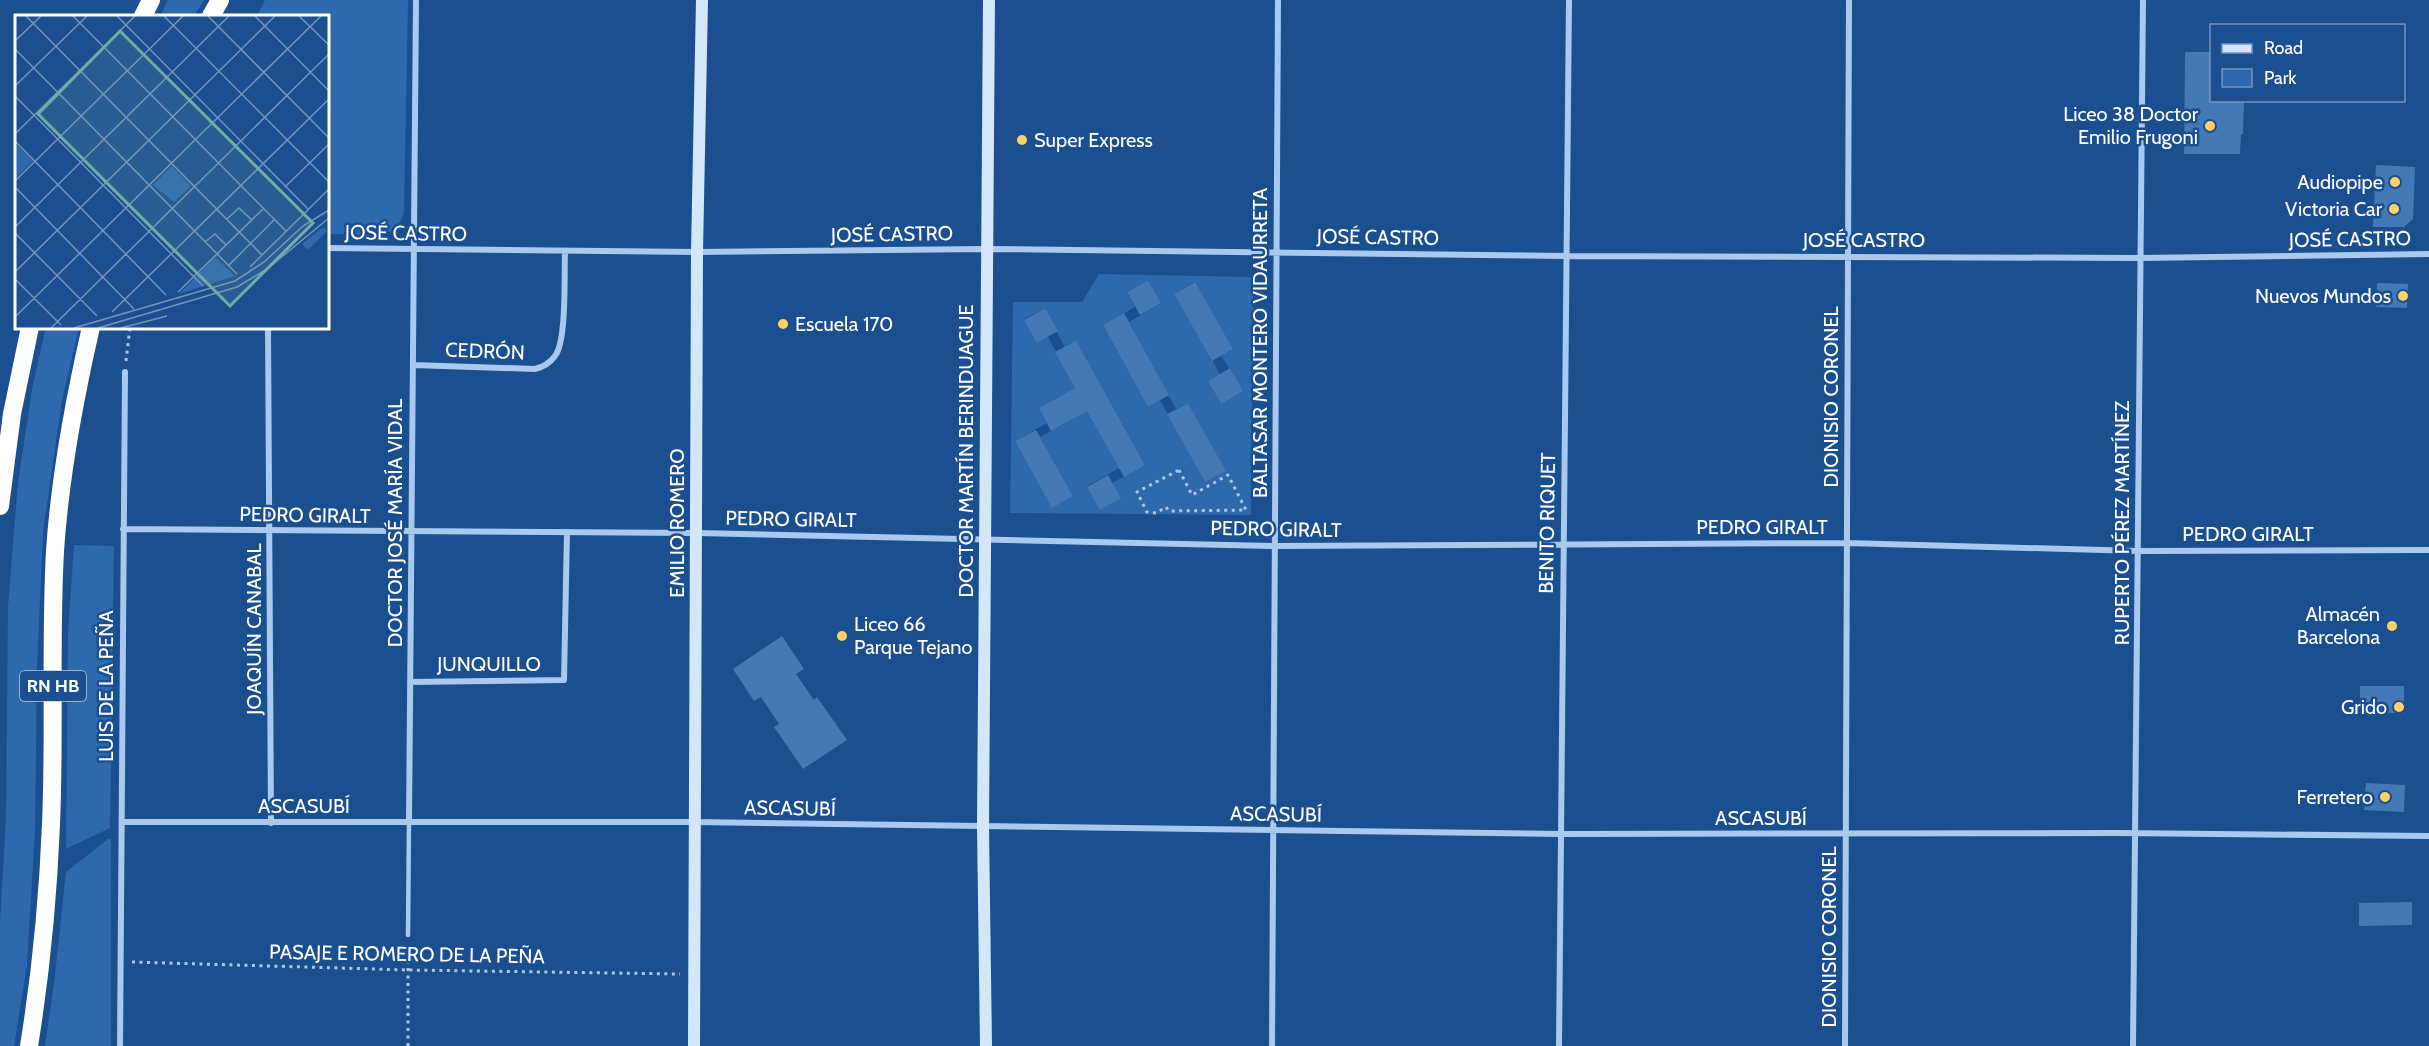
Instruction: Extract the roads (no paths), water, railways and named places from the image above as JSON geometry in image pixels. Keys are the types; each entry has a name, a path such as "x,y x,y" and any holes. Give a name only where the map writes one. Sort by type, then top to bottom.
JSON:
{"highway":[{"path":"143,15 151,0"},
{"path":"212,15 220,0"},
{"path":"0,506 12,414 30,328"},
{"name":"RN HB","path":"29,1046 42,966 51,823 52,623 59,504 74,409 92,328"}],"street":[{"name":"DOCTOR JOSÉ MARÍA VIDAL","path":"409,821 416,0"},
{"name":"EMILIO ROMERO","path":"694,1046 697,252 702,0"},
{"name":"DOCTOR MARTÍN BERINDUAGUE","path":"986,1046 983,827 989,0"},
{"name":"BALTASAR MONTERO VIDAURRETA","path":"1272,1046 1278,0"},
{"name":"BENITO RIQUET","path":"1559,1046 1569,0"},
{"name":"DIONISIO CORONEL","path":"1845,1046 1849,0"},
{"name":"RUPERTO PÉREZ MARTÍNEZ","path":"2133,1046 2143,0"},
{"name":"JOSÉ CASTRO","path":"328,248 565,252 987,249 1567,256 2140,258 2429,254"},
{"name":"CEDRÓN","path":"413,365 535,369 549,363 556,356 562,338 565,252"},
{"name":"JOAQUÍN CANABAL","path":"268,328 271,823"},
{"name":"LUIS DE LA PEÑA","path":"120,1046 124,372"},
{"name":"PEDRO GIRALT","path":"123,529 697,533 1275,546 1847,543 2138,551 2429,550"},
{"name":"JUNQUILLO","path":"410,681 564,680 567,532"},
{"name":"ASCASUBÍ","path":"122,822 695,822 1561,834 2135,833 2429,836"}],"lane":[{"name":"DOCTOR JOSÉ MARÍA VIDAL","path":"408,935 409,821"}],"place":[{"name":"Liceo 38 Doctor Emilio Frugoni","path":"2210,126"},
{"name":"Super Express","path":"1022,140"},
{"name":"Audiopipe","path":"2395,182"},
{"name":"Victoria Car","path":"2394,209"},
{"name":"Nuevos Mundos","path":"2403,296"},
{"name":"Escuela 170","path":"783,324"},
{"name":"Almacén Barcelona","path":"2392,626"},
{"name":"Liceo 66 Parque Tejano","path":"842,636"},
{"name":"Grido","path":"2399,707"},
{"name":"Ferretero","path":"2385,797"}]}
